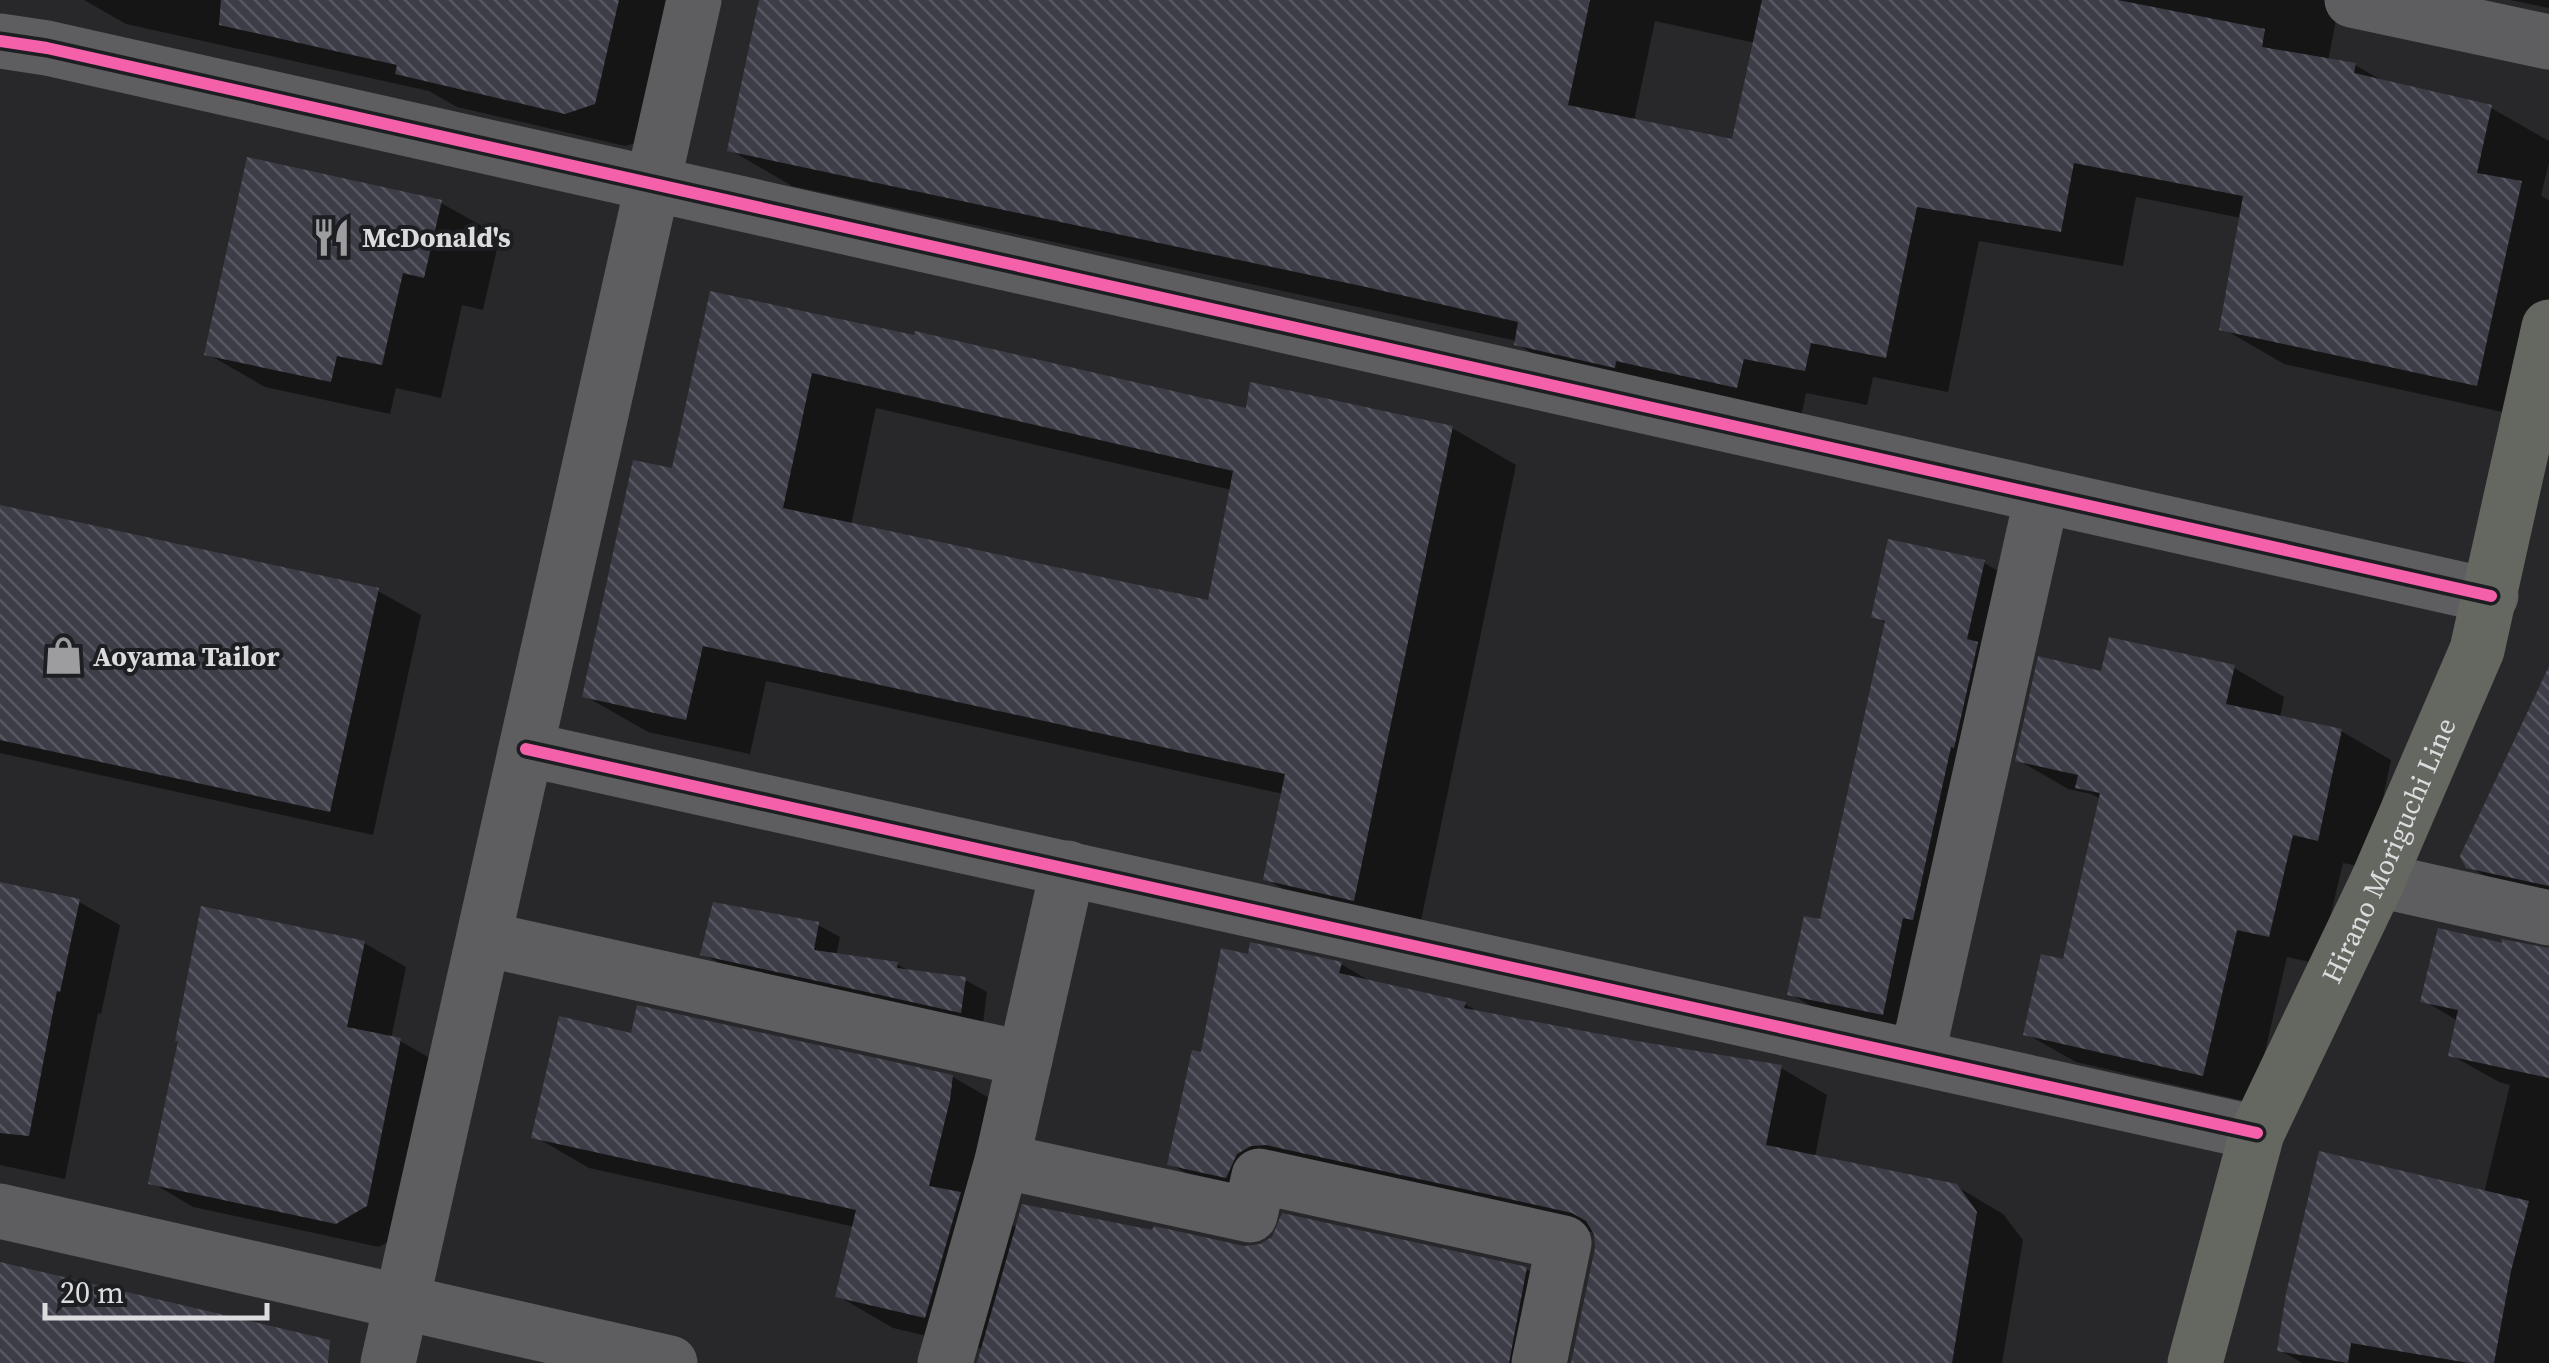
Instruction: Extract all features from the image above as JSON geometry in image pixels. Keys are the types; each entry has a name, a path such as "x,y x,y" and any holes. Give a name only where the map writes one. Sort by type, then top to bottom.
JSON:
{"main road":[{"name":"Hirano Moriguchi Line","path":"2195,1363 2257,1133 2378,880 2478,650 2549,327"}],"street":[{"path":"388,1363 694,0"},
{"path":"2352,0 2549,42"},
{"path":"0,40 2491,596"},
{"path":"1918,1057 2042,496"},
{"path":"526,749 2257,1133"},
{"path":"946,1363 1002,1161 1068,868"},
{"path":"2378,880 2549,918"},
{"path":"485,939 1026,1059"},
{"path":"1002,1161 1250,1215 1259,1176 1564,1243 1539,1363"},
{"path":"0,1211 670,1363"}],"building":[{"path":"221,0 619,0 595,104 565,114 395,74 397,65 219,25"},
{"path":"759,0 1590,0 1568,105 1732,139 1762,0 2118,0 2265,29 2262,47 2356,63 2354,73 2492,105 2477,173 2522,181 2477,386 2219,330 2243,196 2074,163 2061,232 1917,207 1886,358 1811,343 1805,371 1744,359 1737,388 1616,361 1615,368 1514,345 1518,322 727,151"},
{"name":"McDonald's","path":"247,157 442,200 424,278 403,273 382,365 337,356 331,382 204,355"},
{"path":"710,291 914,335 915,331 1246,408 1250,382 1453,426 1354,901 1263,880 1285,774 703,646 686,720 582,697 633,460 672,468","holes":["812,373 1233,471 1208,600 783,508"]},
{"path":"0,505 379,588 330,812 0,740"},
{"path":"1888,539 1985,560 1967,639 1978,642 1913,920 1903,918 1883,1015 1787,995 1804,916 1820,919 1885,621 1871,617"},
{"path":"2109,637 2235,665 2226,704 2342,729 2318,841 2293,835 2269,937 2237,930 2203,1076 2023,1035 2041,954 2063,959 2100,793 2075,788 2078,775 2015,761 2038,656 2101,671"},
{"path":"2549,666 2549,886 2466,868 2460,856"},
{"path":"0,882 80,899 60,992 57,991 29,1136 0,1133"},
{"path":"713,902 819,922 814,950 898,962 897,968 966,977 961,1013 700,955"},
{"path":"201,906 365,941 347,1027 401,1038 367,1206 336,1224 148,1184"},
{"path":"2438,928 2503,943 2501,939 2549,948 2549,1078 2448,1056 2458,1010 2420,1002"},
{"path":"1250,942 1342,962 1339,973 1466,1002 1464,1008 1782,1065 1766,1145 1957,1184 1977,1212 1952,1363 1571,1363 1595,1248 1594,1234 1586,1221 1572,1213 1266,1145 1251,1146 1237,1154 1226,1178 1167,1165 1192,1050 1201,1052 1221,948 1248,954"},
{"path":"637,1005 953,1075 929,1186 961,1192 925,1318 835,1297 856,1210 531,1138 559,1016 631,1033"},
{"path":"2319,1151 2529,1201 2494,1363 2469,1363 2351,1343 2348,1363 2277,1351"},
{"path":"1022,1204 1244,1246 1272,1237 1282,1213 1527,1267 1509,1363 977,1363"},
{"path":"0,1262 330,1340 328,1363 0,1363"}],"cycle path":[{"path":"0,41 47,48 2491,596"},
{"path":"526,749 2257,1133"}],"place":[{"name":"McDonald's","path":"332,237"},
{"name":"Aoyama Tailor","path":"63,656"}]}
